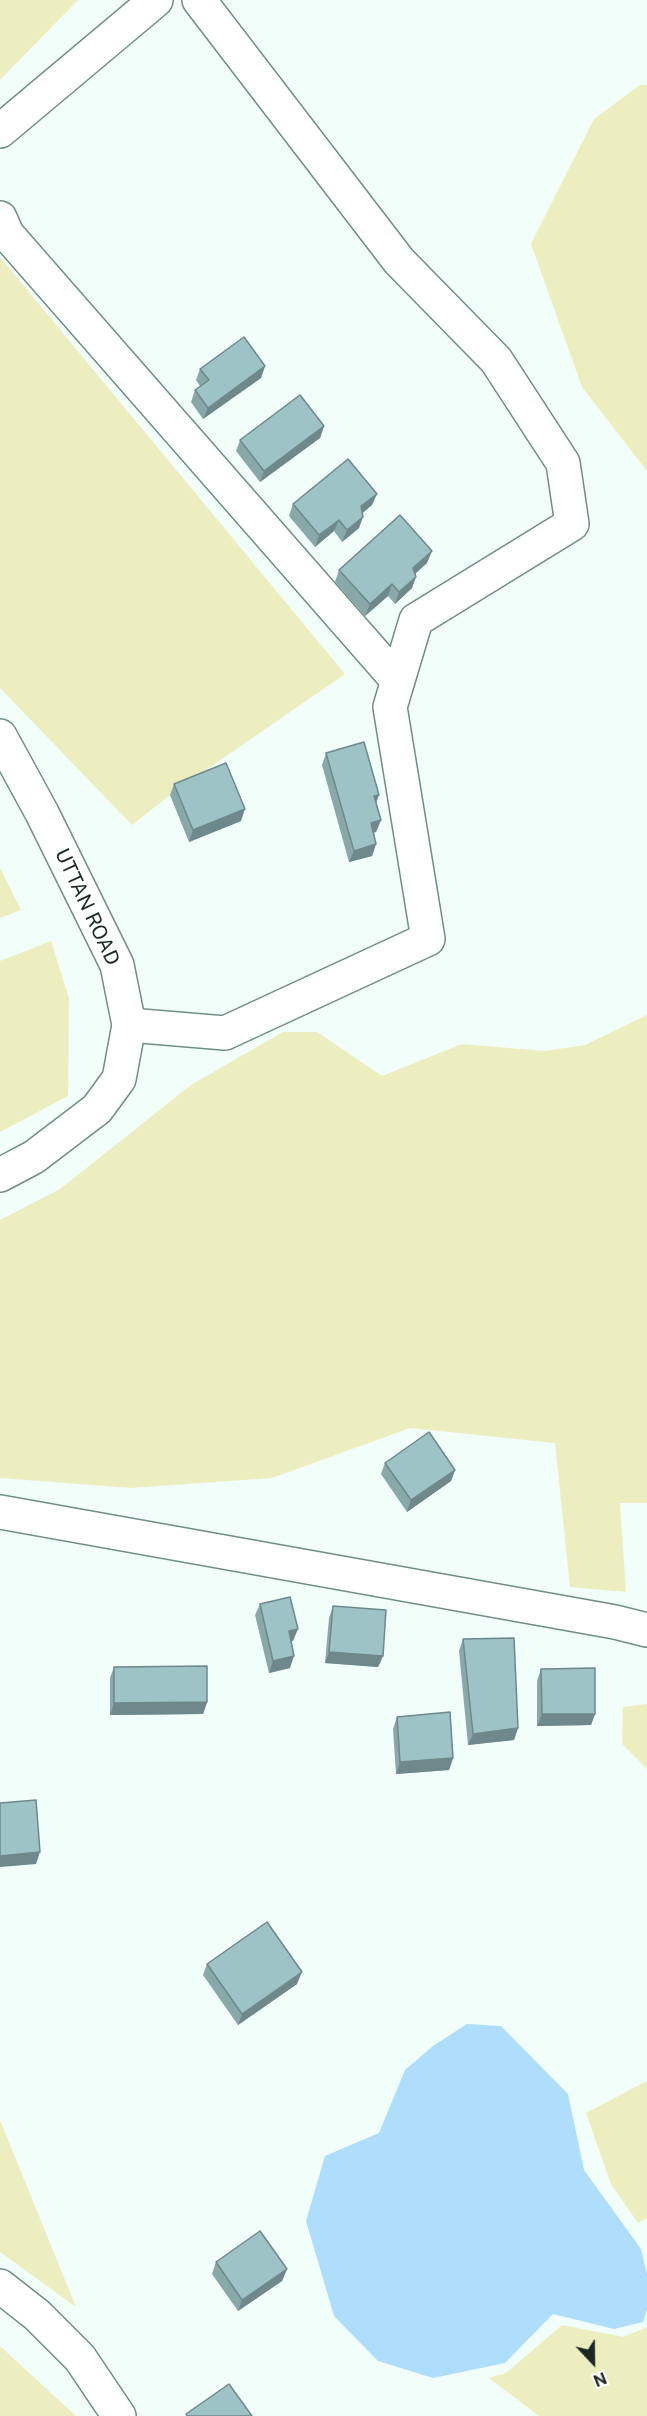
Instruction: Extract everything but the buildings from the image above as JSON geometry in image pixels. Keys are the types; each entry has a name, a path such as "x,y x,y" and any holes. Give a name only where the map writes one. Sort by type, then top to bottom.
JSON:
{"street":[{"path":"0,131 156,0"},
{"path":"129,1025 225,1033 428,939 390,707 416,620 572,524 563,463 496,360 399,261 199,0"},
{"path":"0,218 8,234 398,681"},
{"name":"UTTAN ROAD","path":"0,736 42,813 117,966 129,1025 119,1079 97,1109 34,1157 0,1175"},
{"path":"0,1512 615,1622 647,1630"},
{"path":"0,2286 37,2315 80,2358 119,2416"}],"green space":[{"path":"0,0 78,0 0,80"},
{"path":"640,85 647,85 647,471 582,387 531,244 594,119"},
{"path":"0,257 345,674 170,795 132,825 0,688"},
{"path":"0,868 21,910 0,918"},
{"path":"51,941 69,998 68,1096 0,1132 0,961"},
{"path":"647,1015 647,1503 620,1503 626,1592 570,1587 555,1443 410,1428 272,1478 131,1488 0,1478 0,1220 60,1189 191,1085 283,1032 317,1032 382,1076 462,1044 545,1051 585,1045"},
{"path":"647,1704 647,1769 622,1744 623,1707"},
{"path":"647,2081 647,2218 638,2223 611,2184 586,2113"},
{"path":"0,2120 76,2307 0,2252"},
{"path":"562,2325 623,2337 647,2327 647,2416 539,2416 489,2378 506,2373"},
{"path":"0,2346 76,2416 0,2416"}],"water":[{"path":"467,2024 501,2026 568,2094 584,2170 641,2249 647,2274 647,2309 643,2322 614,2329 553,2314 505,2363 433,2378 378,2361 334,2316 306,2221 325,2156 379,2133 405,2070 433,2046"}]}
